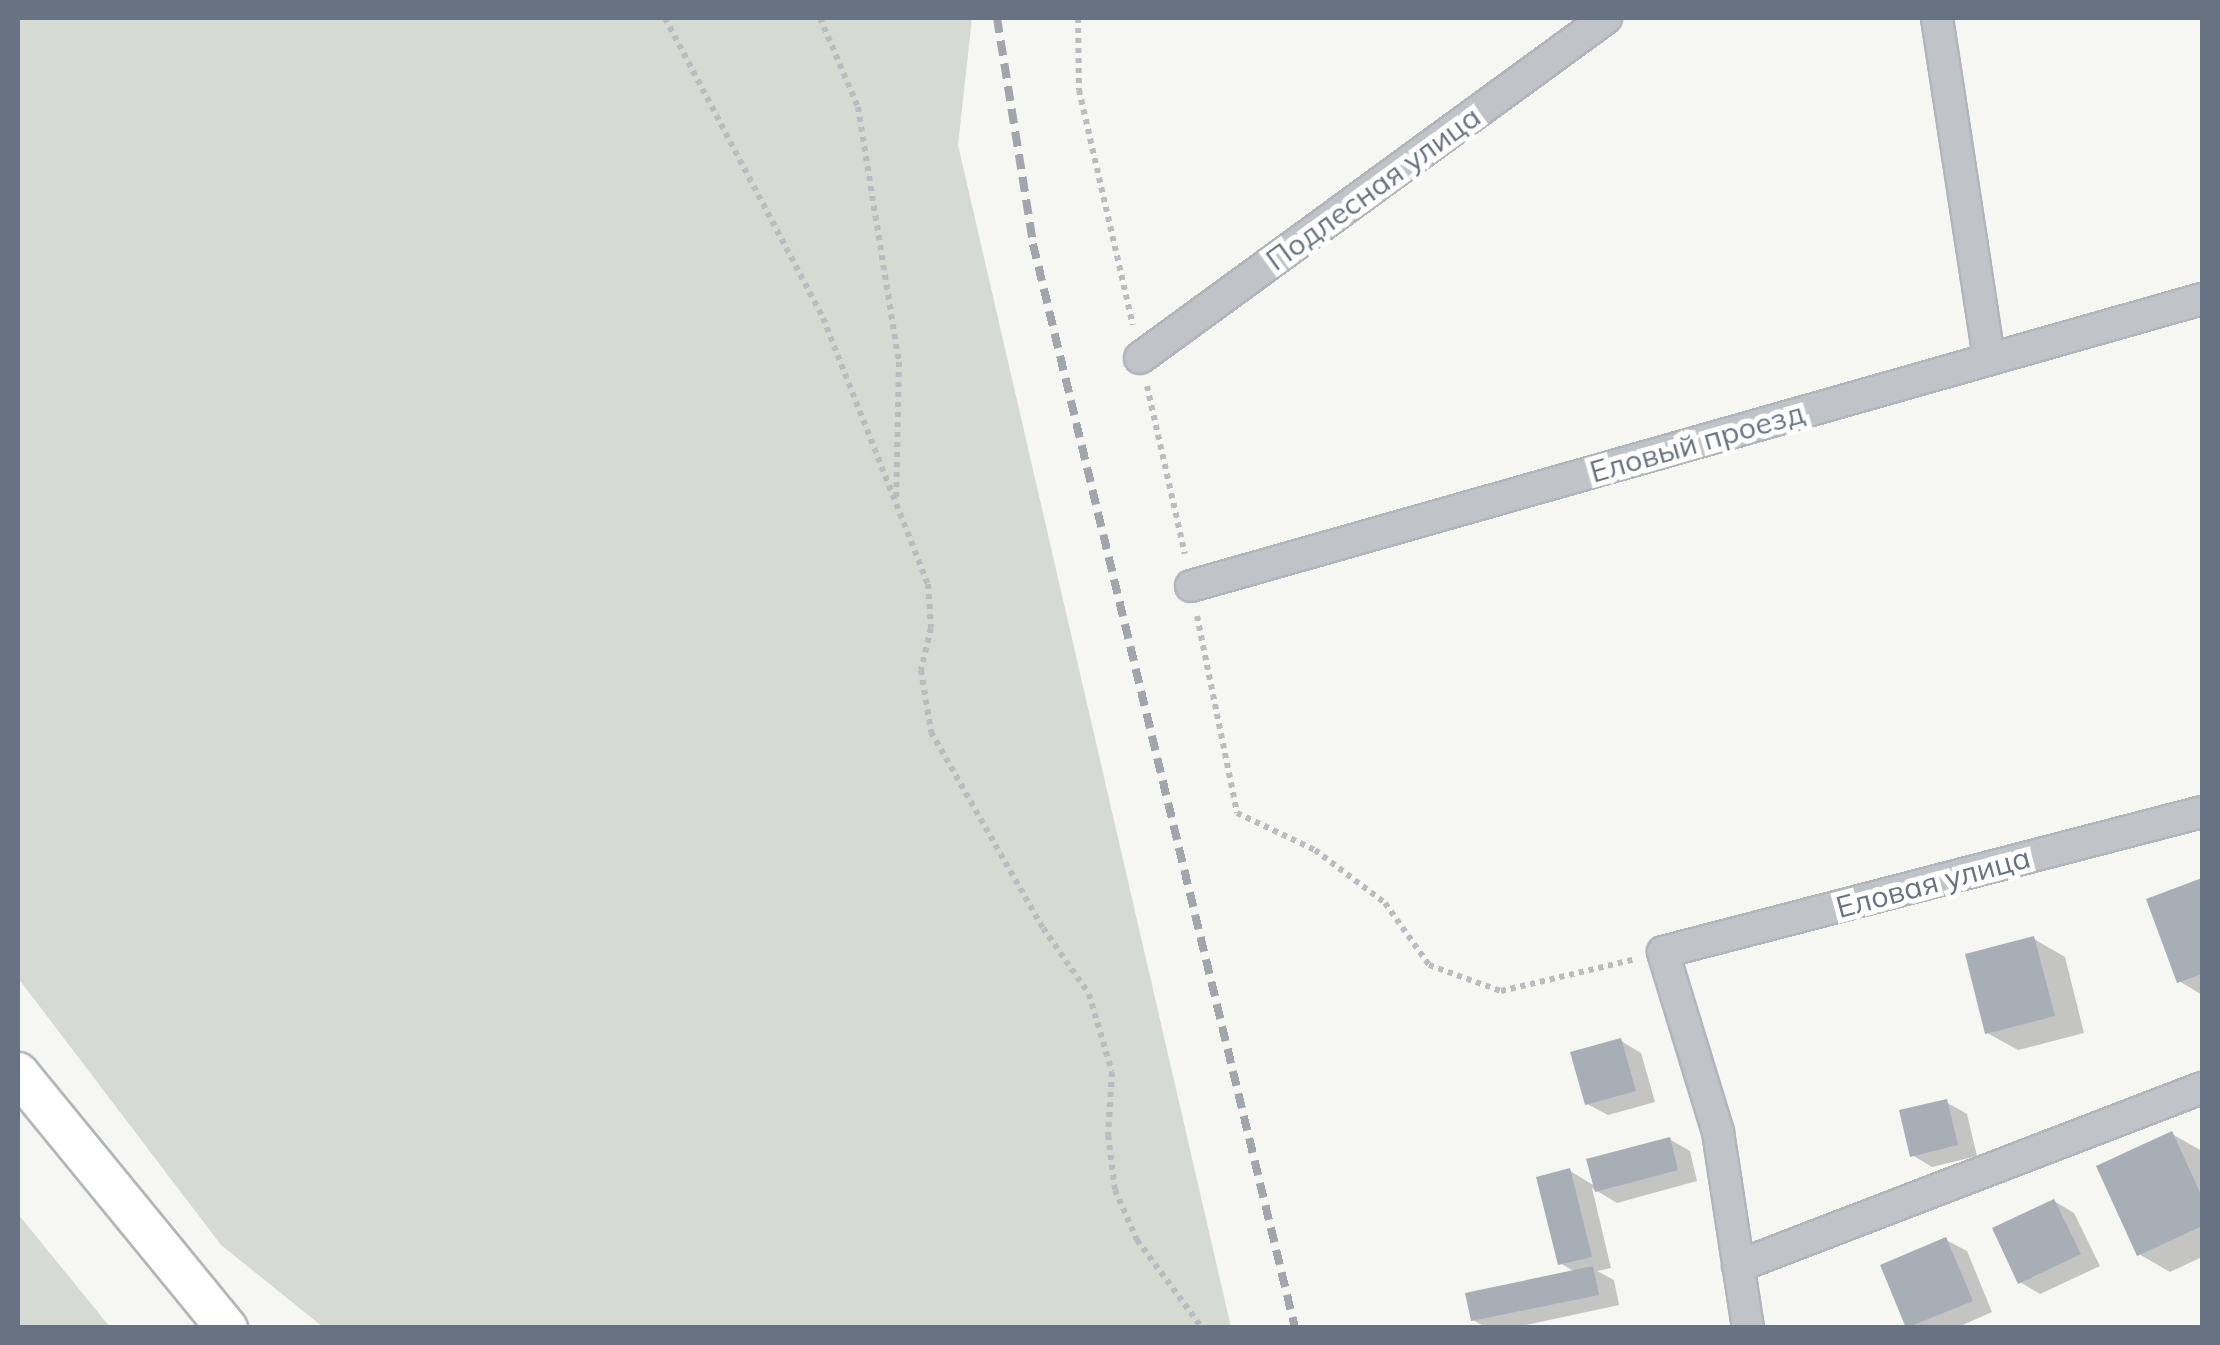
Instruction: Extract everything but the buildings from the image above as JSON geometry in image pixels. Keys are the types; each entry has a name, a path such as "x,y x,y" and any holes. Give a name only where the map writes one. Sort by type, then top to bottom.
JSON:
{"main road":[{"path":"18,1073 228,1328"}],"street":[{"name":"Подлесная улица","path":"1140,358 1606,18"},
{"path":"1938,18 1988,360"},
{"name":"Еловый проезд","path":"1191,586 2202,299"},
{"name":"Еловая улица","path":"1663,952 2202,812"},
{"path":"1663,952 1718,1132 1748,1328"},
{"path":"1738,1266 2202,1088"}],"path":[{"path":"665,18 823,318 928,584 931,628 921,670 931,732 1043,928 1089,994 1112,1072 1108,1135 1115,1190 1137,1240 1202,1328"},
{"path":"820,18 858,107 899,362 896,508"},
{"path":"1078,18 1079,90 1191,586 1237,813 1315,850 1385,903 1429,965 1501,990 1663,952"}],"shaded area":[{"path":"24,18 972,18 958,145 1231,1327 323,1327 221,1245 18,978 18,22"},
{"path":"18,1214 110,1327 18,1327"}],"railway":[{"path":"997,18 1033,244 1295,1328"}]}
